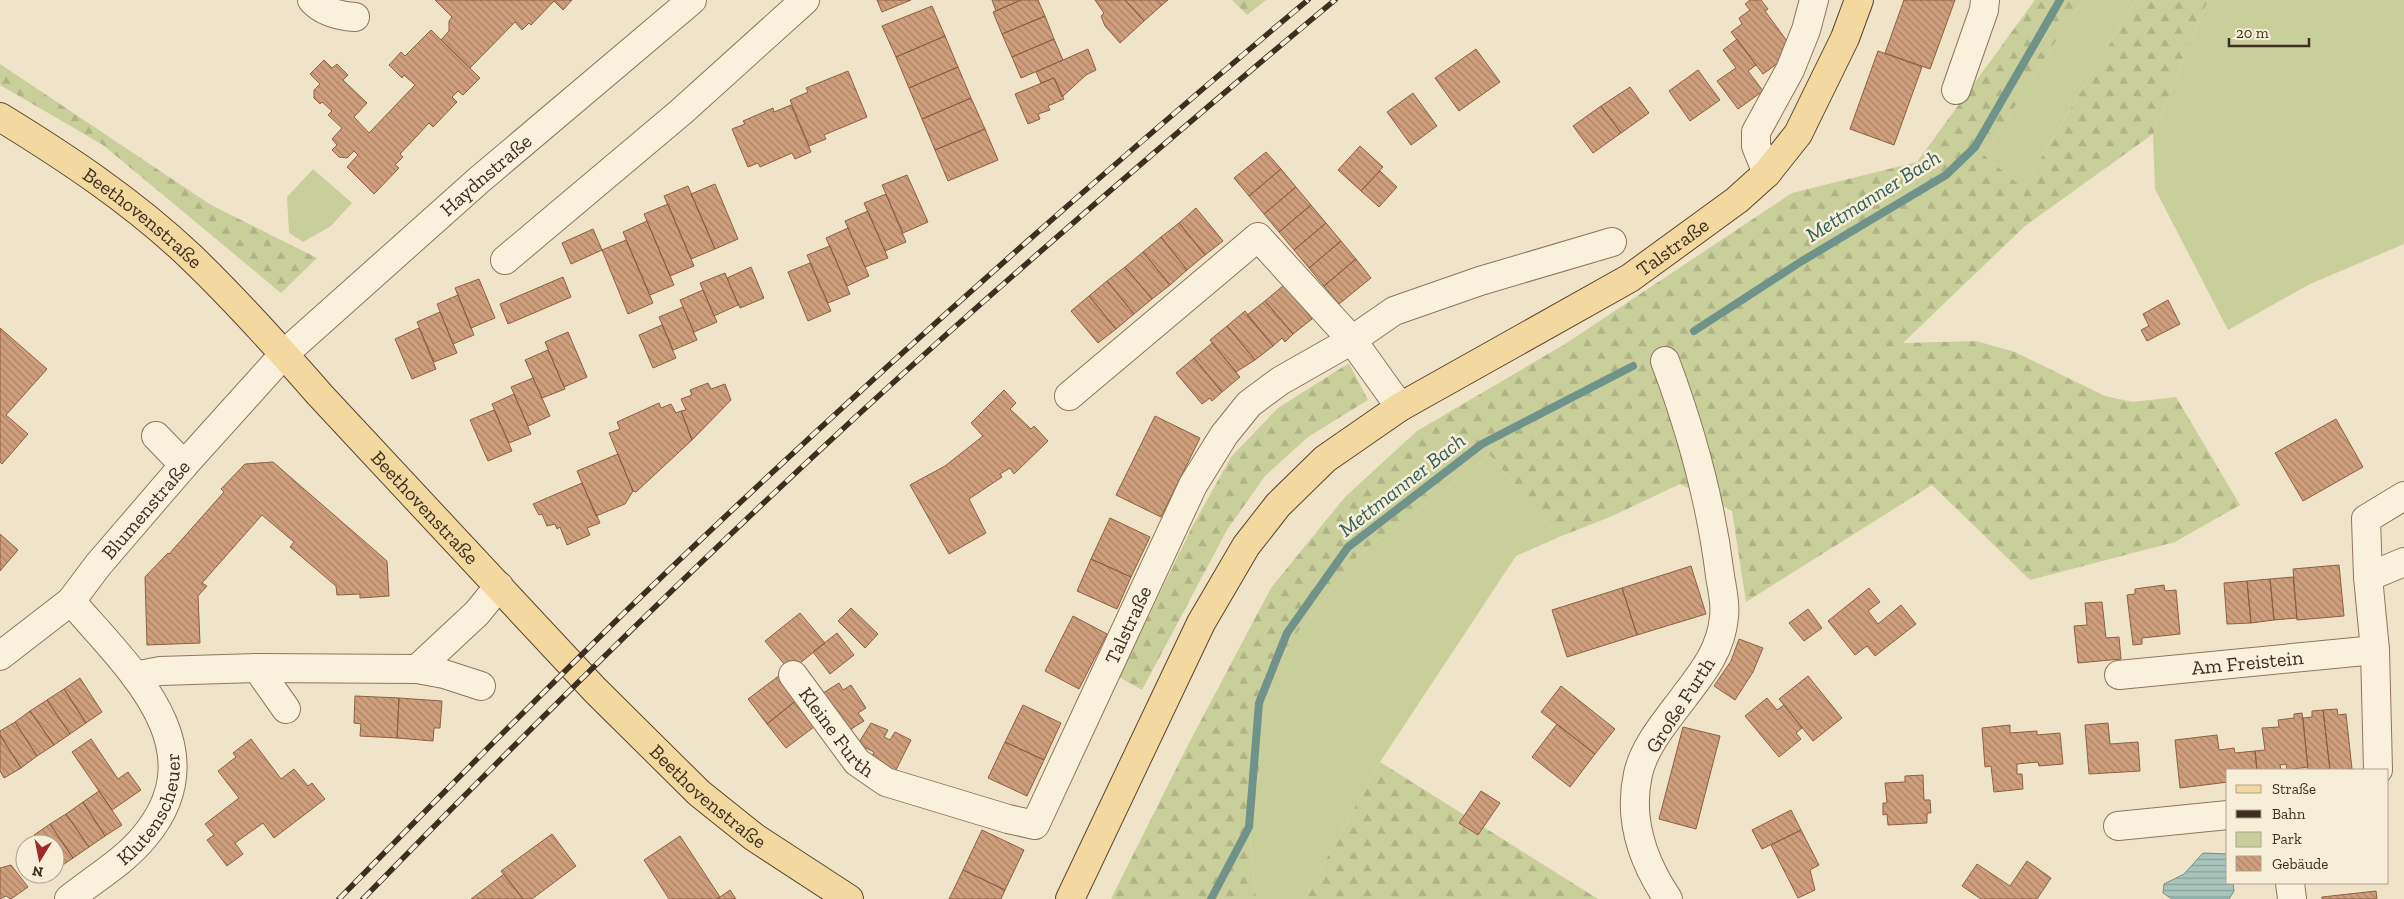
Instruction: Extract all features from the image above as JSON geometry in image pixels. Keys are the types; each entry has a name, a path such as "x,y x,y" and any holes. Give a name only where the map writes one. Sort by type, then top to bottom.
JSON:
{"main road":[{"name":"Talstraße","path":"1070,899 1201,623 1246,546 1278,505 1325,460 1400,407 1630,278 1737,200 1767,173 1802,126 1845,38 1859,0"},
{"name":"Beethovenstraße","path":"0,117 105,186 189,256 284,354 595,690 699,792 754,837 849,899"}],"street":[{"path":"312,0 317,5 341,16 355,18"},
{"name":"Haydnstraße","path":"284,354 479,180 692,0"},
{"path":"505,260 681,112 805,0"},
{"path":"1767,173 1756,146 1756,132 1790,70 1806,30 1814,0"},
{"path":"1956,90 1984,10 1985,0"},
{"path":"1069,396 1258,237 1352,340 1400,407"},
{"name":"Talstraße","path":"886,782 1008,819 1035,825 1193,485 1224,435 1249,404 1280,381 1352,340 1394,311 1490,278 1612,242"},
{"name":"Blumenstraße","path":"0,656 72,601 98,565 184,465 284,354"},
{"name":"Große Furth","path":"1665,361 1680,401 1701,476 1716,540 1725,615 1721,637 1712,659 1664,724 1648,750 1638,774 1635,804 1638,835 1643,854 1654,878 1668,899"},
{"path":"156,436 184,465"},
{"path":"2378,769 2375,650 2368,577 2366,518 2404,496"},
{"path":"2368,577 2404,562"},
{"path":"417,670 477,613 499,586"},
{"name":"Klutenscheuer","path":"68,899 135,847 154,823 167,797 172,768 169,736 157,707 135,676 72,601"},
{"name":"Am Freistein","path":"2119,675 2375,650"},
{"path":"257,668 286,709"},
{"path":"135,676 160,671 257,668 417,670 444,674 481,686"},
{"name":"Kleine Furth","path":"793,675 857,762 886,782"},
{"path":"2118,826 2226,816"},
{"path":"2290,884 2292,899"}],"green space":[{"path":"1232,0 1266,0 1247,15"},
{"path":"2035,0 2082,0 1984,155 2023,188 2136,0 2208,0 2153,134 2025,226 1903,343 1976,341 2015,352 2105,396 2133,402 2176,397 2240,505 2175,542 2030,580 1932,485 1746,602 1732,511 1680,484 1610,517 1559,537 1490,455 1359,554 1293,638 1259,703 1259,773 1249,827 1256,899 1111,899 1188,745 1271,588 1345,497 1417,431 1565,344 1792,193 1917,162"},
{"path":"2082,0 2136,0 2023,188 1984,155"},
{"path":"2208,0 2404,0 2404,244 2310,284 2228,330 2155,189 2153,134"},
{"path":"0,64 211,205 317,258 281,293 103,145 0,85"},
{"path":"313,169 352,203 331,226 303,242 289,233 287,197"},
{"path":"1349,363 1368,400 1308,437 1265,476 1227,530 1142,690 1119,677 1192,527 1231,457 1278,408"},
{"path":"1490,455 1559,537 1516,556 1380,762 1304,899 1256,899 1249,827 1259,773 1259,703 1293,638 1359,554"},
{"path":"1380,762 1598,899 1304,899"}],"water":[{"path":"2203,853 2226,854 2226,884 2233,884 2234,891 2229,899 2172,899 2163,893 2164,884 2184,874"}],"building":[{"path":"435,0 572,0 563,10 554,1 531,25 529,23 522,30 515,22 470,68 441,40 449,31 449,21 452,17"},
{"path":"877,0 911,0 882,12"},
{"path":"992,0 1021,0 996,11"},
{"path":"1021,0 1038,0 1045,16 1002,34 993,12"},
{"path":"1095,0 1125,0 1144,21 1120,43 1105,26 1101,16 1104,13"},
{"path":"1125,0 1157,0 1162,5 1144,21"},
{"path":"1157,0 1168,0 1162,5"},
{"path":"1750,0 1761,0 1768,9 1765,11 1792,48 1789,55 1763,74 1731,32 1742,24 1739,18 1750,10 1745,4"},
{"path":"1904,0 1955,0 1930,69 1885,53"},
{"path":"932,6 945,36 896,57 882,26"},
{"path":"1045,16 1054,39 1012,57 1002,34"},
{"path":"431,30 480,78 463,95 458,91 452,97 457,102 433,127 429,123 400,154 403,157 395,165 399,168 374,194 347,167 358,155 354,151 347,158 339,157 332,150 337,145 332,139 342,128 328,115 332,111 314,98 314,90 320,84 310,74 324,60 332,68 337,64 348,75 343,80 367,103 354,117 369,133 415,85 404,75 402,78 389,65 401,52 405,56"},
{"path":"945,36 958,67 909,88 896,57"},
{"path":"1054,39 1063,60 1021,78 1012,57"},
{"path":"1737,39 1756,65 1748,71 1763,91 1738,109 1717,81 1736,68 1723,50"},
{"path":"1088,49 1096,70 1086,75 1062,97 1054,78 1041,83 1036,72"},
{"path":"1476,49 1500,82 1459,111 1435,78"},
{"path":"1878,51 1922,67 1894,145 1850,129"},
{"path":"958,67 971,98 922,119 909,88"},
{"path":"1698,70 1720,100 1690,121 1669,91"},
{"path":"848,71 867,117 824,135 826,139 809,146 790,100 808,92 806,88"},
{"path":"1054,78 1064,99 1048,106 1050,110 1038,114 1040,119 1028,124 1015,94"},
{"path":"1630,87 1649,113 1621,133 1601,106"},
{"path":"1413,93 1437,126 1411,145 1387,112"},
{"path":"971,98 985,129 935,150 922,119"},
{"path":"791,105 811,152 795,159 792,153 760,167 758,163 748,167 732,129 745,124 743,121 773,108 774,112"},
{"path":"1601,106 1621,133 1593,153 1573,126"},
{"path":"985,129 998,160 948,181 935,150"},
{"path":"1360,146 1383,167 1361,191 1338,170"},
{"path":"1266,152 1281,169 1249,196 1234,178"},
{"path":"1281,169 1296,187 1264,214 1249,196"},
{"path":"1380,171 1397,187 1379,207 1361,191"},
{"path":"907,175 928,222 903,233 882,185"},
{"path":"715,184 738,239 715,249 691,194"},
{"path":"688,186 715,249 691,259 664,196"},
{"path":"1296,187 1311,205 1279,232 1264,214"},
{"path":"886,194 906,242 885,251 864,203"},
{"path":"668,204 694,266 670,276 644,214"},
{"path":"1311,205 1326,223 1294,250 1279,232"},
{"path":"1196,208 1223,241 1205,255 1179,223"},
{"path":"868,211 888,258 865,267 845,221"},
{"path":"647,221 674,285 650,295 623,232"},
{"path":"1179,223 1205,255 1187,270 1161,237"},
{"path":"1326,223 1341,241 1309,268 1294,250"},
{"path":"848,228 869,276 847,286 826,238"},
{"path":"593,229 602,250 571,264 562,243"},
{"path":"1161,237 1187,270 1170,285 1143,252"},
{"path":"626,240 653,303 628,314 602,250"},
{"path":"1341,241 1356,259 1324,286 1309,268"},
{"path":"830,246 850,294 828,303 807,255"},
{"path":"1143,252 1170,285 1152,299 1125,267"},
{"path":"1356,259 1371,278 1339,304 1324,286"},
{"path":"810,263 831,311 808,321 788,272"},
{"path":"751,267 764,298 740,308 727,278"},
{"path":"1125,267 1152,299 1134,314 1107,281"},
{"path":"725,273 738,305 714,316 700,283"},
{"path":"563,277 571,297 508,324 500,304"},
{"path":"479,279 495,318 471,328 455,288"},
{"path":"1107,281 1134,314 1116,329 1089,296"},
{"path":"1284,285 1312,319 1293,334 1265,301"},
{"path":"703,290 717,322 694,332 680,300"},
{"path":"458,295 474,335 453,344 437,304"},
{"path":"1089,296 1116,329 1098,343 1071,311"},
{"path":"2168,300 2180,324 2147,341 2141,330 2149,326 2143,314"},
{"path":"1265,301 1293,334 1285,342 1282,338 1273,346 1247,315"},
{"path":"683,307 697,340 673,350 659,317"},
{"path":"1245,311 1273,346 1255,360 1227,326"},
{"path":"440,312 457,353 434,362 417,322"},
{"path":"662,325 676,358 653,368 639,335"},
{"path":"1227,326 1255,360 1236,372 1210,340"},
{"path":"0,328 47,369 6,415 28,434 2,464 0,462"},
{"path":"419,328 436,369 412,379 395,339"},
{"path":"568,332 587,377 564,387 545,342"},
{"path":"1212,343 1240,377 1222,392 1194,358"},
{"path":"548,350 565,389 542,398 525,360"},
{"path":"1194,358 1222,392 1212,401 1210,398 1202,404 1176,373"},
{"path":"533,378 550,416 528,426 511,387"},
{"path":"708,383 711,389 725,384 731,400 692,440 681,411 686,410 681,399 692,395 690,390"},
{"path":"1004,390 1016,403 1010,409 1031,429 1034,426 1048,441 1014,474 1010,468 1000,474 1002,477 969,499 986,533 949,554 910,485 945,466 983,436 971,423"},
{"path":"514,394 531,434 509,443 492,404"},
{"path":"659,403 661,408 671,404 676,413 681,411 692,440 636,492 633,491 609,433 620,429 617,422"},
{"path":"494,410 512,451 488,461 470,420"},
{"path":"1155,416 1200,438 1161,517 1116,495"},
{"path":"2336,419 2363,467 2303,501 2275,453"},
{"path":"618,454 633,491 625,504 596,516 577,471"},
{"path":"273,462 387,561 389,596 360,598 360,594 337,595 336,586 290,547 294,542 262,515 202,583 207,586 198,596 200,643 147,645 145,577 169,554 224,492 221,489 245,464"},
{"path":"582,483 600,523 587,528 590,535 567,545 560,527 557,529 555,524 547,526 542,514 539,515 533,504"},
{"path":"1110,518 1150,537 1131,577 1091,559"},
{"path":"0,534 18,550 0,571"},
{"path":"1091,559 1131,577 1117,609 1077,591"},
{"path":"2339,565 2344,616 2297,620 2293,569"},
{"path":"1691,566 1706,614 1637,635 1622,588"},
{"path":"2293,577 2297,618 2274,620 2270,579"},
{"path":"2270,579 2274,620 2251,623 2247,581"},
{"path":"2247,581 2251,623 2227,624 2224,583"},
{"path":"2164,585 2165,591 2176,590 2180,634 2142,638 2142,644 2133,645 2127,595 2135,594 2135,589"},
{"path":"1622,588 1637,635 1567,657 1552,610"},
{"path":"1869,588 1880,602 1868,611 1878,624 1901,605 1916,624 1875,656 1867,646 1855,655 1828,621"},
{"path":"2102,602 2106,638 2119,637 2121,659 2078,663 2074,626 2087,625 2085,603"},
{"path":"851,608 878,634 865,648 838,621"},
{"path":"1808,609 1822,628 1804,641 1789,623"},
{"path":"800,613 825,643 790,671 765,641"},
{"path":"1073,616 1107,634 1079,689 1045,671"},
{"path":"837,633 854,655 830,674 813,652"},
{"path":"1739,639 1763,648 1753,672 1735,700 1714,686 1731,661"},
{"path":"780,675 798,699 767,724 748,699"},
{"path":"1808,676 1842,718 1813,741 1779,699"},
{"path":"80,678 102,712 86,723 64,689"},
{"path":"839,683 843,690 851,685 866,708 858,713 864,721 848,731 823,693"},
{"path":"1561,686 1615,729 1595,754 1541,712"},
{"path":"64,689 86,723 70,734 47,700"},
{"path":"355,696 399,698 397,738 360,736 361,724 354,723"},
{"path":"399,698 442,701 440,728 434,728 433,741 397,738"},
{"path":"1767,698 1777,710 1784,705 1802,728 1796,733 1801,739 1779,757 1745,716"},
{"path":"798,699 818,724 786,748 767,724"},
{"path":"47,700 70,734 54,745 30,711"},
{"path":"1023,705 1061,723 1044,760 1005,742"},
{"path":"2337,709 2338,715 2346,714 2352,769 2330,769 2323,710"},
{"path":"2323,710 2330,769 2308,769 2303,718 2312,717 2312,711"},
{"path":"30,711 54,745 37,756 15,722"},
{"path":"2302,713 2308,767 2287,769 2286,764 2280,765 2281,769 2257,769 2255,751 2265,750 2262,728 2279,727 2278,720 2294,718 2294,714"},
{"path":"15,722 37,756 21,768 0,735 0,731"},
{"path":"871,723 888,730 884,737 890,740 895,732 911,740 894,774 869,762 874,752 858,744"},
{"path":"2108,723 2110,744 2138,742 2140,771 2089,774 2085,725"},
{"path":"1557,724 1595,754 1570,787 1532,757"},
{"path":"2010,725 2010,733 2037,731 2037,735 2060,733 2063,764 2039,766 2038,762 2017,764 2017,774 2022,774 2023,789 1994,792 1991,766 1985,767 1982,728"},
{"path":"1683,727 1720,736 1696,829 1659,819"},
{"path":"0,735 21,768 4,778 0,771"},
{"path":"2217,735 2219,750 2234,748 2235,753 2255,751 2257,769 2226,769 2226,782 2180,788 2175,740"},
{"path":"91,739 118,779 128,772 141,790 112,810 72,752"},
{"path":"251,739 281,779 294,769 308,786 312,783 325,799 274,838 263,823 235,843 243,854 227,866 207,840 214,835 205,824 239,798 218,771 236,757 233,753"},
{"path":"1005,742 1044,760 1027,796 988,778"},
{"path":"1923,775 1924,800 1930,800 1931,813 1927,813 1927,823 1888,825 1887,814 1883,815 1883,803 1887,803 1885,783 1905,782 1905,776"},
{"path":"99,791 122,825 105,836 83,802"},
{"path":"1481,791 1500,803 1478,835 1459,823"},
{"path":"83,802 105,836 89,847 66,814"},
{"path":"1791,810 1801,830 1762,849 1752,830"},
{"path":"66,814 89,847 73,858 65,846 65,834 57,834 50,824"},
{"path":"50,824 57,834 35,834"},
{"path":"982,830 1024,850 1005,890 963,870"},
{"path":"1801,830 1819,865 1810,870 1815,890 1798,898 1771,845"},
{"path":"552,834 576,866 532,899 523,899 501,871"},
{"path":"680,836 720,897 717,899 669,899 644,860"},
{"path":"65,846 73,858 65,864"},
{"path":"2027,861 2051,878 2037,899 1981,899 1962,886 1977,864 2010,886"},
{"path":"11,865 15,870 15,884 26,884 28,887 11,899 6,896 0,899 0,868"},
{"path":"963,870 1005,890 1001,899 949,899"},
{"path":"504,874 523,899 471,899"},
{"path":"730,890 736,899 717,899 720,897"},
{"path":"2376,891 2377,899 2322,899 2322,897"}],"waterway":[{"name":"Mettmanner Bach","path":"1694,331 1802,261 1946,175 1975,147 2060,0"},
{"name":"Mettmanner Bach","path":"1211,899 1249,827 1259,703 1287,633 1348,547 1482,444 1633,366"}],"railway":[{"path":"339,899 625,612 792,454 1047,224 1308,0"},
{"path":"363,899 506,754 797,471 947,334 1091,207 1335,0"}]}
